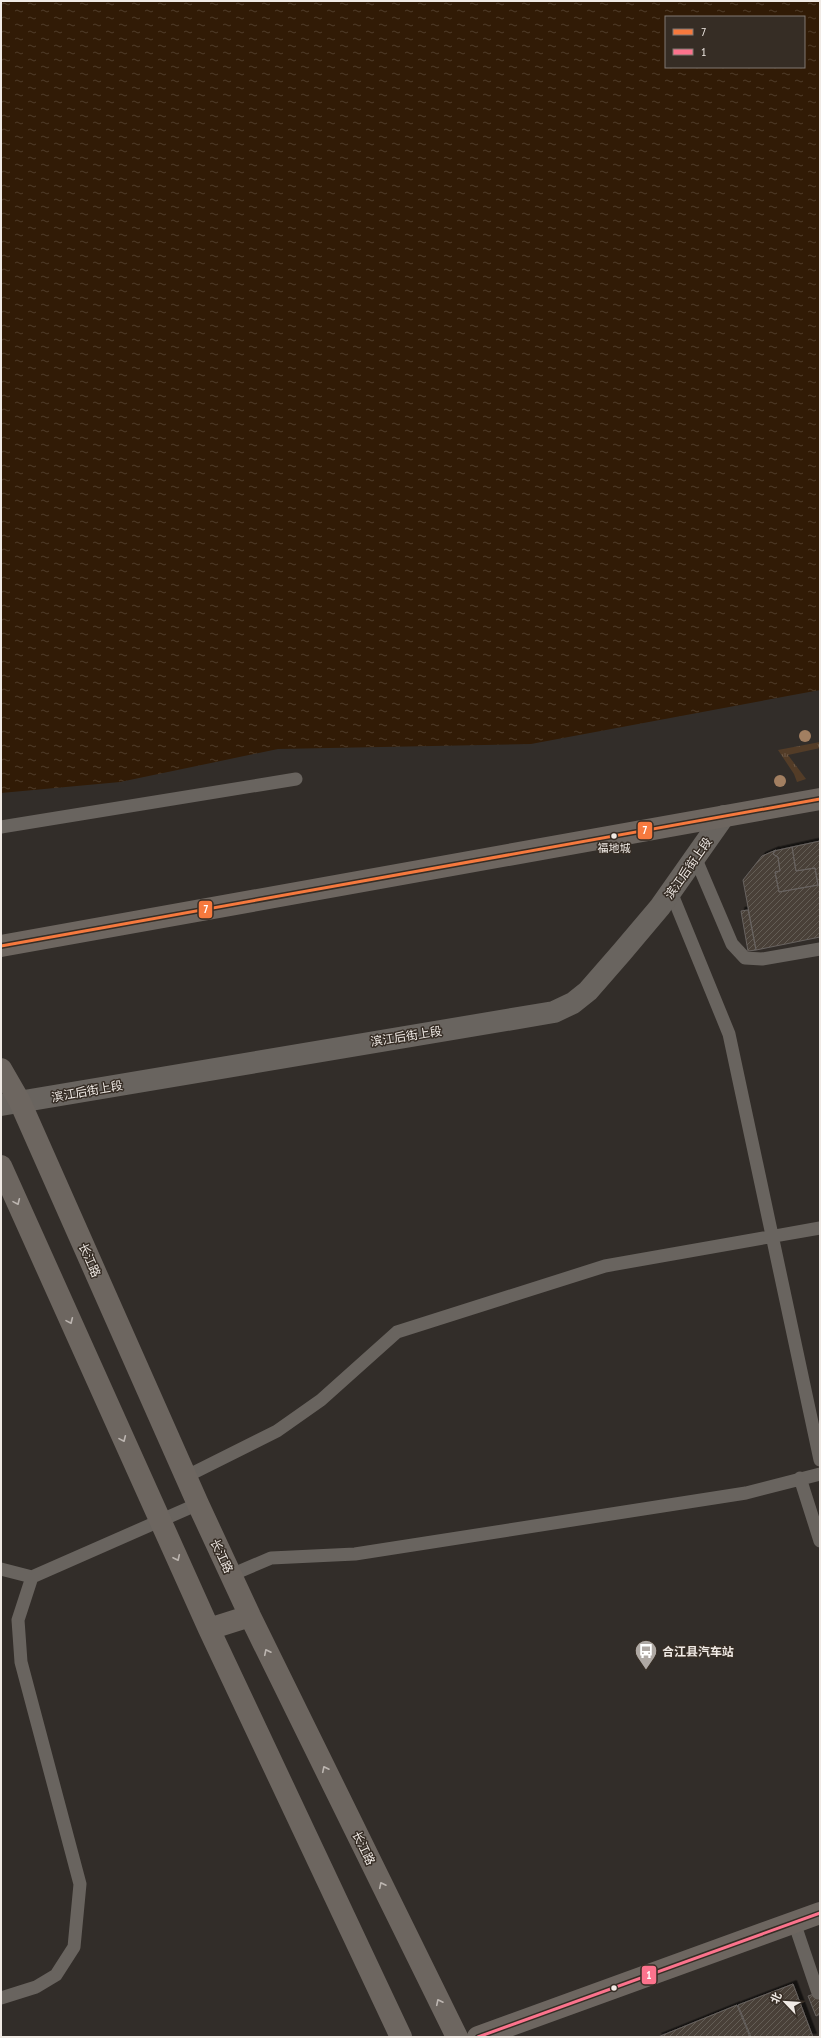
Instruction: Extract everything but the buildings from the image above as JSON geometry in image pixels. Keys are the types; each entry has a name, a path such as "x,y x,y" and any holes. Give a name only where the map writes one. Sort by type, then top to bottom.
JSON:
{"main road":[{"path":"1,946 820,799"},
{"name":"长江路","path":"1,1069 10,1104 230,1575 457,2037"},
{"path":"1,1166 209,1629 401,2037"},
{"path":"209,1629 250,1616"},
{"path":"478,2037 820,1913"}],"street":[{"name":"滨江后街上段","path":"10,1104 359,1043 554,1012 573,1003 588,990 622,952 671,892 724,816"}],"lane":[{"path":"1,827 296,779"},
{"path":"695,857 732,944 744,958 762,959 820,949"},
{"path":"671,892 729,1034 820,1460"},
{"path":"185,1477 277,1431 321,1400 397,1332 605,1266 820,1228"},
{"path":"230,1575 272,1558 355,1554 746,1493 820,1474"},
{"path":"800,1478 820,1541"},
{"path":"1,1569 32,1577 198,1504"},
{"path":"1,1998 36,1987 56,1975 74,1947 80,1884 21,1662 18,1620 32,1577"},
{"path":"794,1922 818,1993"}],"green space":[{"path":"820,742 820,748 788,755 806,779 797,782 794,774 778,750"}],"water":[{"path":"1,1 820,1 820,690 531,744 278,749 120,782 1,793"}],"transit line":[{"name":"7","path":"1,946 820,799"},
{"name":"1","path":"478,2037 820,1913"}],"place":[{"name":"福地城","path":"614,836"},
{"name":"合江县汽车站","path":"646,1670"}]}
